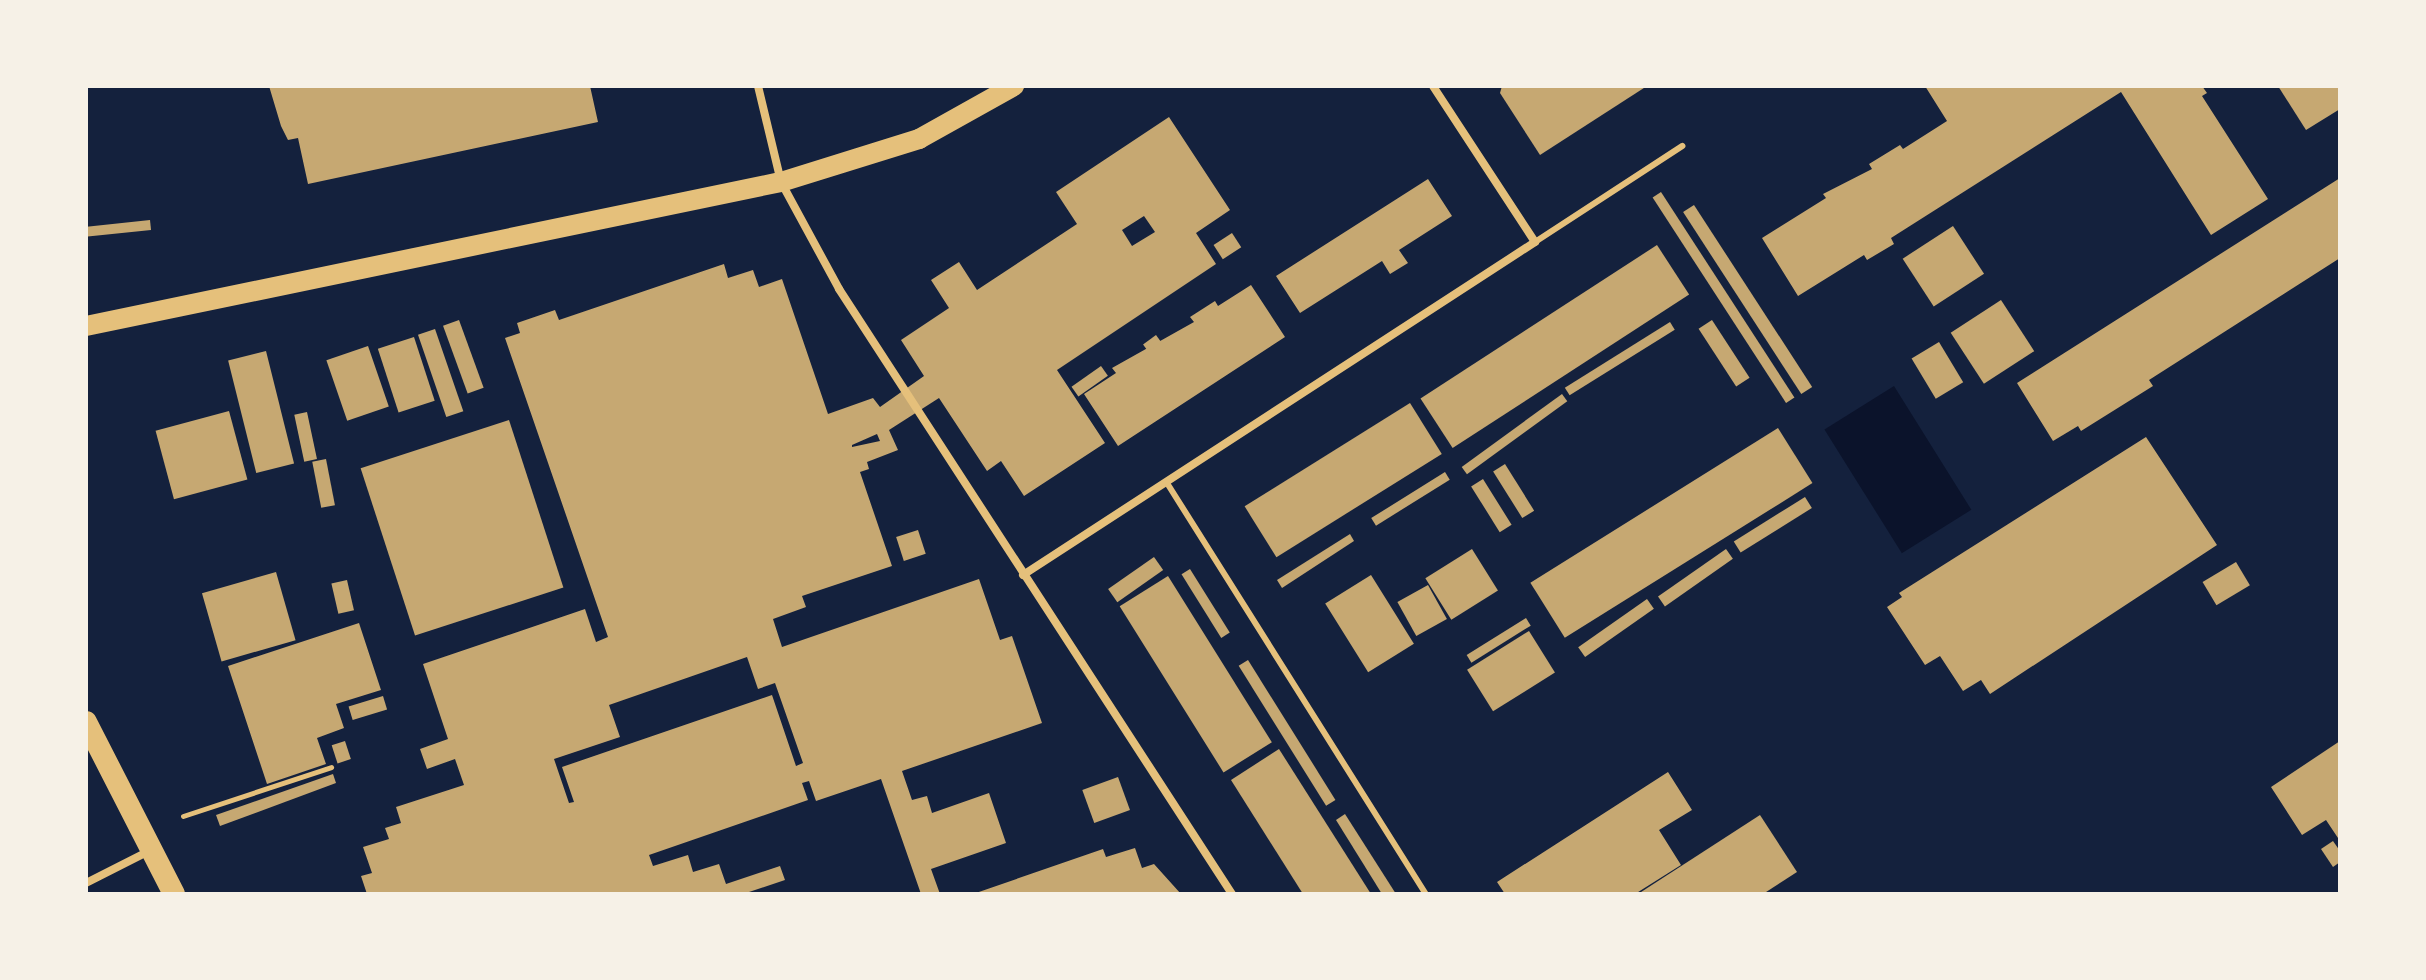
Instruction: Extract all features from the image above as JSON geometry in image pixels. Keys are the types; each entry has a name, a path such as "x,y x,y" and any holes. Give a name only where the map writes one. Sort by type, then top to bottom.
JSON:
{"highway":[{"path":"86,722 174,894"}],"main road":[{"path":"86,326 781,182 919,139 1014,86"}],"street":[{"path":"758,86 781,182 839,289 1232,894"},
{"path":"1023,575 1535,242 1433,86"},
{"path":"86,883 151,850"}],"lane":[{"path":"1535,242 1682,146"},
{"path":"1167,483 1426,894"}],"path":[{"path":"183,816 331,767"}],"water":[{"path":"1894,386 1971,510 1902,553 1824,429"}],"building":[{"path":"269,86 590,86 598,122 308,184 298,138 288,140"},
{"path":"1502,86 1647,86 1540,155 1500,93"},
{"path":"1925,86 2202,86 2207,93 2202,96 2268,199 2211,235 2121,92 1891,238 1894,244 1867,260 1864,255 1798,296 1762,238 1826,198 1823,194 1872,169 1869,164 1900,145 1903,149 1947,121"},
{"path":"2278,86 2340,86 2340,109 2306,130"},
{"path":"1169,117 1230,210 1196,233 1216,264 1057,370 1105,443 1024,496 1001,461 987,471 939,398 889,430 898,450 867,462 869,469 860,472 892,566 802,596 806,607 773,619 782,647 979,579 1000,640 1012,636 1042,723 902,771 912,800 927,796 932,813 989,793 1006,843 931,869 940,894 921,894 881,779 816,801 809,781 802,783 808,800 649,855 653,866 688,855 693,872 719,864 726,884 780,866 785,880 743,894 367,894 361,876 372,873 363,847 389,839 385,828 401,823 396,807 464,785 455,759 427,769 420,749 448,739 423,664 585,609 596,642 608,637 505,338 520,333 517,323 555,310 559,320 724,264 728,278 753,270 759,287 782,279 828,414 873,398 880,407 924,376 901,340 949,308 931,280 959,262 977,290 1077,224 1056,192","holes":["1144,216 1155,232 1132,246 1122,230","877,434 880,441 852,447","747,657 758,689 775,683 803,763 796,766 772,695 562,767 574,802 569,803 554,759 620,737 609,705"]},
{"path":"2340,178 2340,258 2149,380 2153,386 2081,431 2078,426 2053,441 2017,383"},
{"path":"1428,179 1452,216 1399,250 1408,263 1390,274 1382,261 1300,313 1276,276"},
{"path":"1661,192 1794,397 1786,403 1653,197"},
{"path":"1694,205 1812,387 1801,394 1683,212"},
{"path":"150,220 151,230 86,237 86,227"},
{"path":"1953,226 1984,274 1934,306 1903,259"},
{"path":"1232,233 1241,247 1223,259 1214,245"},
{"path":"1657,245 1689,294 1453,448 1420,399"},
{"path":"1251,285 1285,337 1118,446 1084,394 1116,373 1112,368 1194,322 1190,317 1215,301 1218,306"},
{"path":"2001,300 2034,351 1984,384 1951,333"},
{"path":"459,320 484,388 468,393 443,326"},
{"path":"1712,320 1750,378 1736,387 1699,329"},
{"path":"1670,322 1675,330 1570,395 1565,388"},
{"path":"435,329 463,411 446,417 418,335"},
{"path":"1156,335 1161,342 1148,352 1143,344"},
{"path":"414,337 435,401 399,412 378,349"},
{"path":"1939,342 1963,382 1936,399 1912,358"},
{"path":"368,346 389,407 347,421 326,360"},
{"path":"266,351 294,464 256,473 228,360"},
{"path":"1101,366 1108,376 1078,396 1072,387"},
{"path":"1562,394 1567,401 1467,474 1462,467"},
{"path":"1410,403 1442,454 1276,557 1245,506"},
{"path":"229,411 247,480 174,499 156,431"},
{"path":"307,412 317,459 304,462 294,415"},
{"path":"509,420 563,587 415,636 361,468"},
{"path":"1778,428 1812,483 1565,638 1530,583"},
{"path":"2146,437 2217,545 1990,694 1981,680 1963,691 1940,656 1925,665 1887,607 1902,597 1899,593"},
{"path":"326,459 335,505 321,508 312,462"},
{"path":"1505,464 1534,511 1522,518 1493,471"},
{"path":"1445,472 1450,480 1376,526 1371,518"},
{"path":"1483,479 1512,525 1500,532 1471,486"},
{"path":"1805,497 1812,508 1741,553 1734,542"},
{"path":"918,530 926,554 904,561 896,537"},
{"path":"1350,534 1354,541 1282,588 1277,580"},
{"path":"1472,549 1498,591 1451,620 1425,578"},
{"path":"1726,549 1733,559 1665,606 1658,597"},
{"path":"1154,557 1163,570 1117,602 1108,589"},
{"path":"2236,562 2250,585 2216,605 2203,582"},
{"path":"1190,569 1230,633 1221,638 1182,574"},
{"path":"276,572 296,640 222,661 202,593"},
{"path":"1371,575 1414,644 1368,672 1325,604"},
{"path":"1168,576 1272,742 1224,772 1120,606"},
{"path":"347,580 354,610 338,614 331,584"},
{"path":"1428,585 1447,619 1416,636 1397,602"},
{"path":"1647,599 1654,609 1585,657 1578,647"},
{"path":"1526,618 1531,626 1471,663 1467,655"},
{"path":"359,623 381,690 336,704 344,728 317,738 326,764 267,784 228,666"},
{"path":"1529,631 1555,673 1493,711 1467,670"},
{"path":"1248,660 1335,800 1326,806 1239,666"},
{"path":"383,696 387,709 353,720 349,707"},
{"path":"345,741 351,759 338,763 332,745"},
{"path":"2340,741 2340,841 2326,820 2302,835 2271,787"},
{"path":"1279,749 1371,894 1303,894 1231,780"},
{"path":"1668,772 1692,810 1659,830 1681,865 1635,894 1505,894 1497,882"},
{"path":"333,774 336,783 220,826 216,815"},
{"path":"1118,777 1130,810 1094,823 1082,790"},
{"path":"1345,814 1396,894 1382,894 1336,820"},
{"path":"1760,815 1797,872 1763,894 1638,894"},
{"path":"2333,841 2340,851 2340,862 2333,867 2321,849"},
{"path":"1135,848 1142,868 1154,864 1181,894 973,894 1103,849 1106,857"}]}
